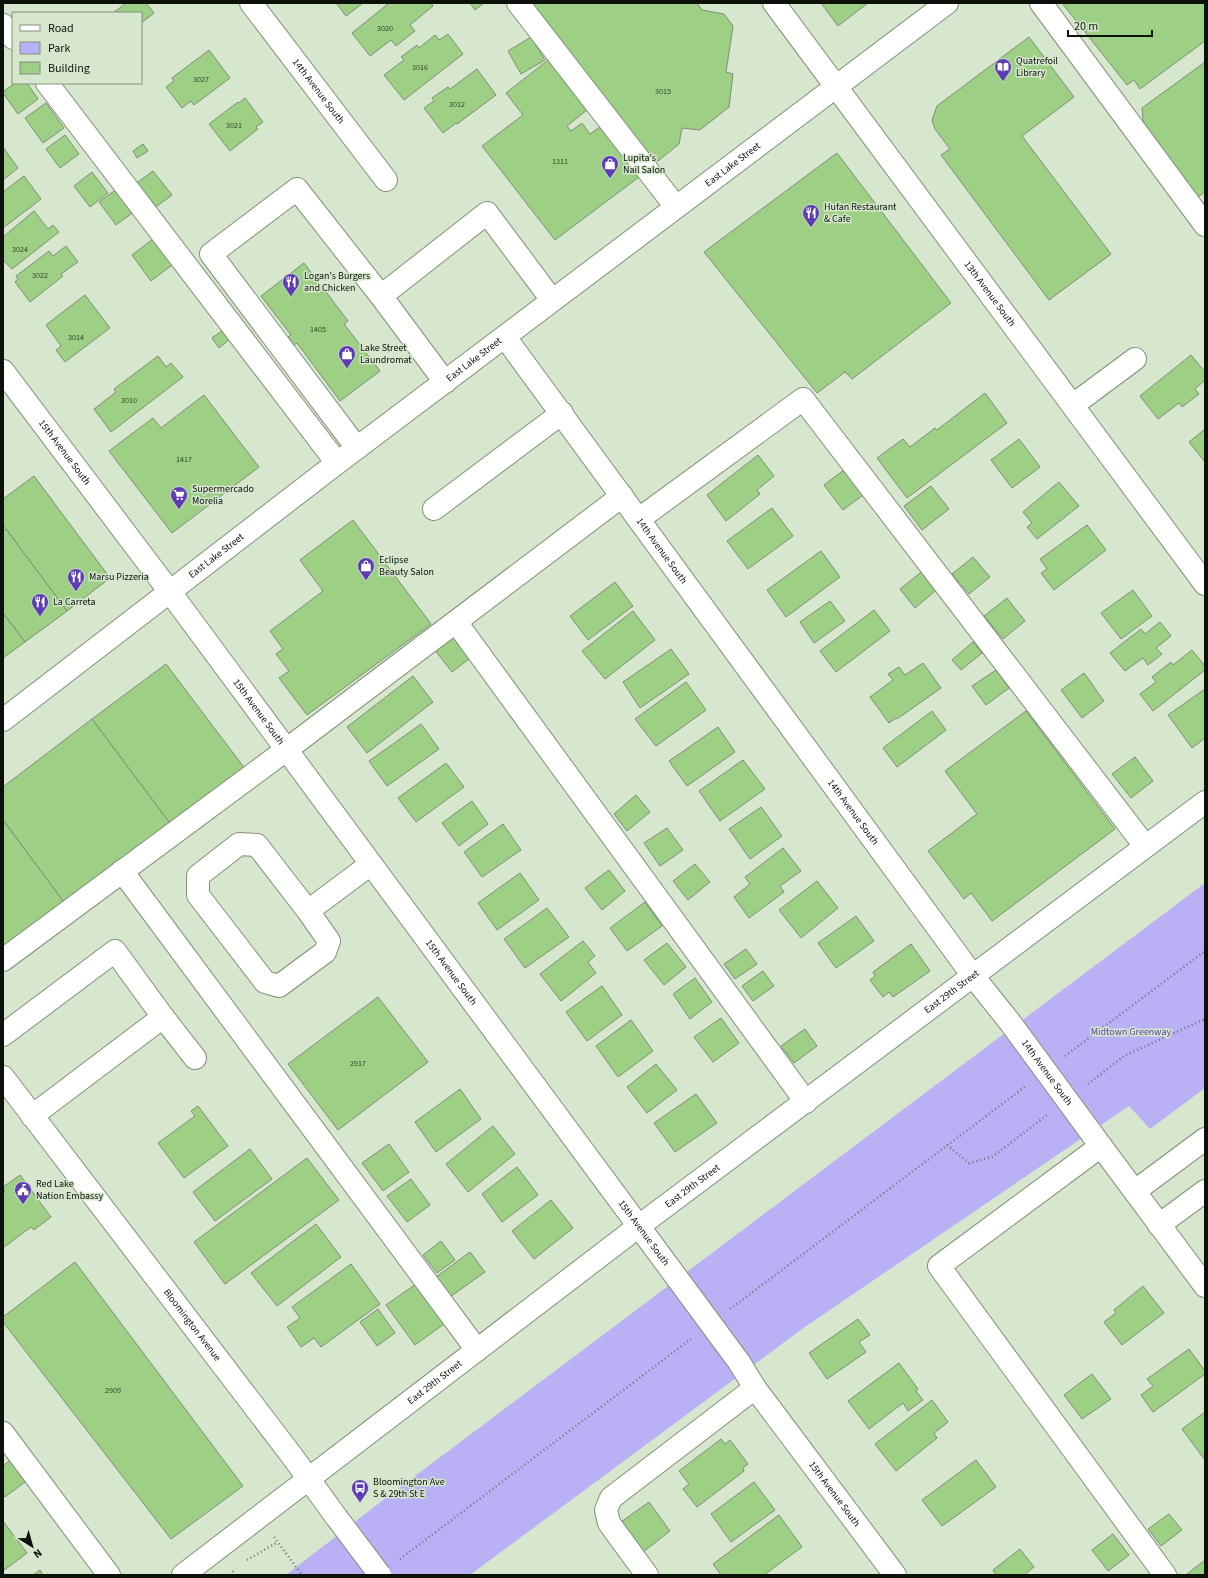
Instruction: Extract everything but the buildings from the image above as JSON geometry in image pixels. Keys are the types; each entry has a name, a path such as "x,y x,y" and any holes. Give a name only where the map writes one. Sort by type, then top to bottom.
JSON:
{"street":[{"name":"14th Avenue South","path":"251,3 386,180"},
{"path":"518,3 676,207"},
{"name":"13th Avenue South","path":"774,3 1205,584"},
{"name":"East Lake Street","path":"4,716 170,592 552,300 947,3"},
{"path":"1041,3 1205,225"},
{"path":"3,25 12,37"},
{"path":"48,84 337,464"},
{"path":"357,448 211,254 297,189 381,296 445,382"},
{"path":"381,296 487,213 552,300"},
{"name":"14th Avenue South","path":"505,337 973,976 1009,1021 1205,1286"},
{"path":"1073,405 1135,358"},
{"name":"15th Avenue South","path":"3,372 170,592 739,1362 754,1388 895,1575"},
{"path":"639,519 803,399 1145,846"},
{"path":"434,509 562,413"},
{"path":"3,960 286,750 622,496"},
{"path":"456,622 806,1102"},
{"name":"East 29th Street","path":"183,1575 639,1226 1205,802"},
{"path":"239,844 257,846 308,911 329,941 324,952 279,986 265,982 198,895 198,876 239,844"},
{"path":"308,911 371,864"},
{"path":"122,871 477,1350"},
{"path":"3,1035 115,951 163,1018 195,1058"},
{"path":"32,1116 163,1018"},
{"name":"Bloomington Avenue","path":"3,1077 310,1479 380,1575"},
{"path":"1135,1191 1205,1139"},
{"path":"1096,1140 939,1266 1165,1575"},
{"path":"1160,1225 1205,1190"},
{"path":"647,1575 608,1523 606,1510 611,1498 754,1388"},
{"path":"3,1433 109,1575"}],"path":[{"path":"1060,1060 1205,951"},
{"path":"726,1312 1029,1084"},
{"path":"398,1561 695,1336"},
{"path":"244,1562 278,1542"},
{"path":"285,1551 302,1575"},
{"path":"230,1575 238,1566"}],"green space":[{"name":"Midtown Greenway","path":"1205,883 1205,1088 1150,1129 1129,1106 802,1329 470,1575 286,1575 387,1497"}],"place":[{"name":"Quatrefoil Library","path":"1003,82"},
{"name":"Lupita's Nail Salon","path":"610,179"},
{"name":"Hufan Restaurant & Cafe","path":"811,228"},
{"name":"Logan's Burgers and Chicken","path":"291,297"},
{"name":"Lake Street Laundromat","path":"347,369"},
{"name":"Supermercado Morelia","path":"179,510"},
{"name":"Eclipse Beauty Salon","path":"366,581"},
{"name":"Marsu Pizzeria","path":"76,592"},
{"name":"La Carreta","path":"40,617"},
{"name":"Red Lake Nation Embassy","path":"23,1205"},
{"name":"Bloomington Ave S & 29th St E","path":"360,1503"}]}
